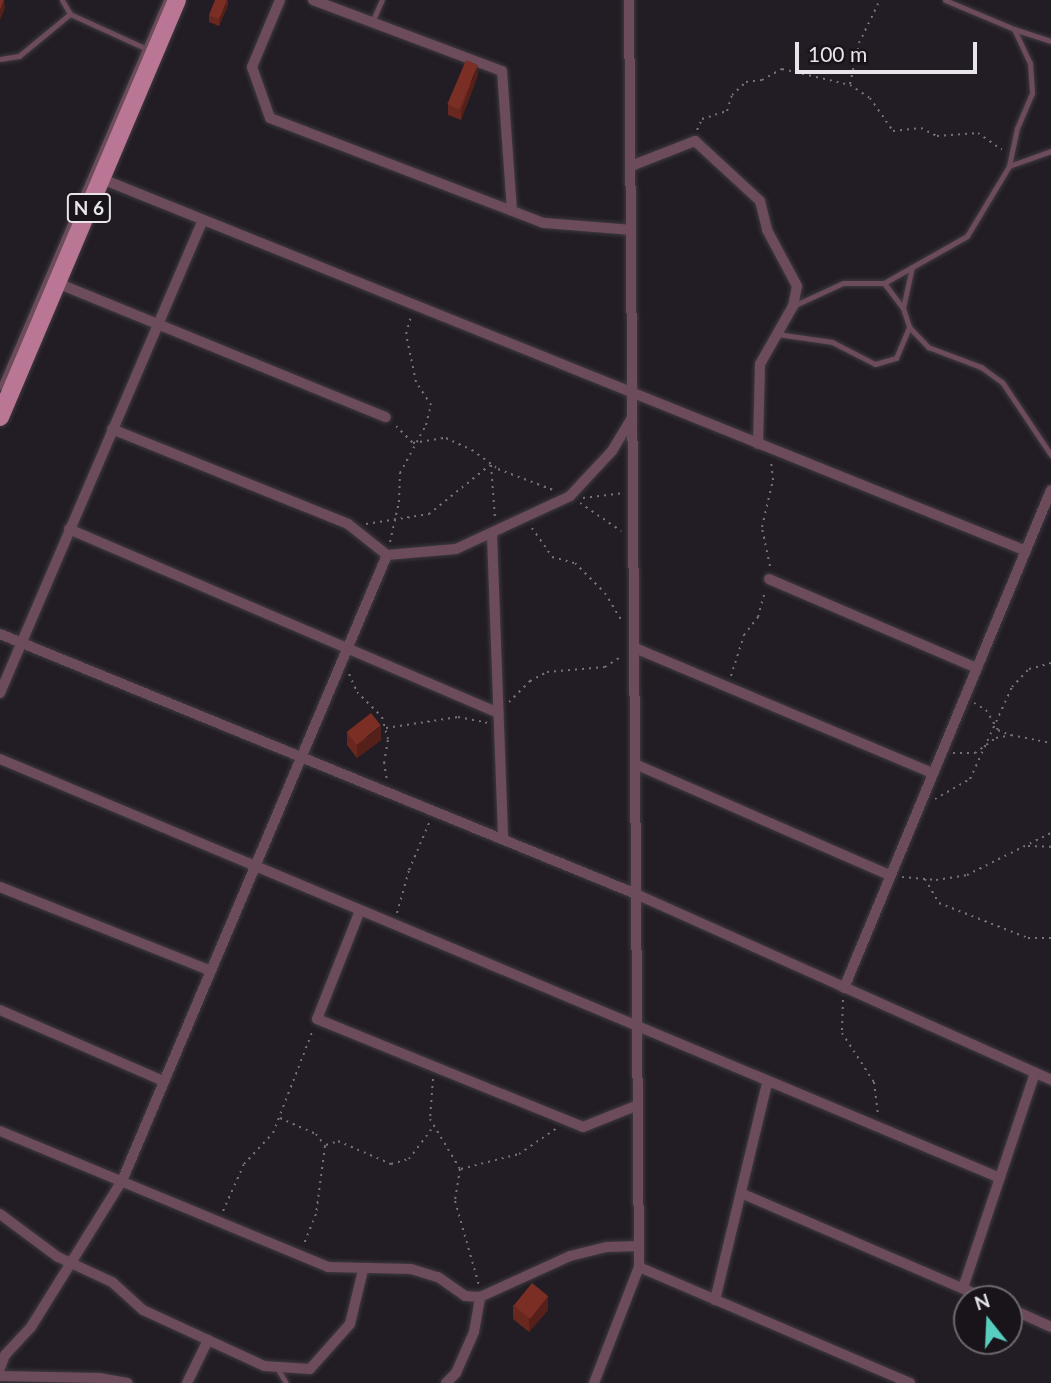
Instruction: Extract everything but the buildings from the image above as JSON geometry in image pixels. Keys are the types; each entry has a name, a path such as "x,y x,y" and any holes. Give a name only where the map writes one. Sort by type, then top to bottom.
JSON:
{"main road":[{"name":"N 6","path":"0,417 102,179 150,50 177,0"}],"street":[{"path":"280,0 252,67 270,118 543,223 631,230"},
{"path":"313,0 502,71 512,211"},
{"path":"594,1383 639,1267 632,418 632,3"},
{"path":"631,166 695,141 761,201 767,230 797,286 793,306 760,364 758,444"},
{"path":"102,179 202,222 1026,551"},
{"path":"0,693 202,222"},
{"path":"57,283 159,322 386,417"},
{"path":"113,429 348,524 387,555 457,549 495,534 570,496 612,451 632,418"},
{"path":"844,988 1051,491"},
{"path":"69,529 345,652 498,713"},
{"path":"495,534 502,839"},
{"path":"0,1368 122,1181 251,867 387,555"},
{"path":"769,579 977,668"},
{"path":"0,634 635,894 1051,1080"},
{"path":"635,645 933,773"},
{"path":"0,759 394,928 1000,1178"},
{"path":"635,764 891,876"},
{"path":"0,887 209,970"},
{"path":"359,913 317,1018 583,1127 638,1105"},
{"path":"0,1010 163,1081"},
{"path":"964,1285 1035,1073"},
{"path":"715,1300 743,1194 767,1084"},
{"path":"0,1131 328,1267 363,1270 411,1269 438,1276 465,1296 480,1297 570,1256 607,1247 639,1246"},
{"path":"743,1194 956,1285"},
{"path":"0,1214 70,1264 111,1282 143,1310 264,1366 310,1369 350,1324 363,1270"},
{"path":"639,1267 910,1383"},
{"path":"446,1383 456,1373 474,1332 480,1297"},
{"path":"1023,1314 1051,1326"},
{"path":"187,1383 208,1340"},
{"path":"0,1376 99,1378 128,1383"}],"lane":[{"path":"62,0 70,14 150,50"},
{"path":"0,387 150,50 166,0"},
{"path":"372,22 382,0"},
{"path":"945,0 1014,29 1051,41"},
{"path":"960,0 964,8"},
{"path":"0,59 19,56 70,14"},
{"path":"793,306 843,284 884,283 967,236 1009,166 1017,128 1032,93 1030,63 1014,29"},
{"path":"1009,166 1051,151"},
{"path":"903,308 912,267"},
{"path":"884,283 903,308 909,327 928,347 981,367 1002,382 1051,454"},
{"path":"777,334 832,342 876,364 896,358 909,327"},
{"path":"277,1367 286,1383"}],"path":[{"path":"850,85 859,43 880,0"},
{"path":"695,141 702,119 727,111 732,95 747,82 762,80 782,69 850,85 870,98 893,131 921,128 937,135 978,133 999,146 1009,166"},
{"path":"387,555 395,519 400,473 413,443 426,425 431,405 416,382 406,334 414,306"},
{"path":"386,417 413,443"},
{"path":"413,443 446,438 491,464 570,496 634,539"},
{"path":"726,686 740,657 744,635 758,617 769,579 762,527 774,466 758,444"},
{"path":"348,524 429,514 491,464"},
{"path":"491,464 490,504 495,534"},
{"path":"570,496 596,499 633,491"},
{"path":"498,713 530,681 547,672 605,667 635,645 605,593 575,563 552,557 525,518"},
{"path":"345,652 357,692 382,718 389,792"},
{"path":"919,808 970,779 1012,687 1029,669 1051,663"},
{"path":"964,699 986,709 994,725 1011,735 1051,743"},
{"path":"385,728 458,717 499,725"},
{"path":"942,753 983,749 996,738 1011,735"},
{"path":"394,928 409,870 434,811"},
{"path":"891,876 925,879 967,876 1051,833"},
{"path":"1027,846 1051,847"},
{"path":"925,879 939,903 1028,938 1051,937"},
{"path":"844,988 842,1034 874,1082 879,1129"},
{"path":"218,1222 244,1164 273,1133 317,1018"},
{"path":"325,1146 338,1141 391,1164 410,1159 433,1127 435,1091 430,1065"},
{"path":"279,1117 316,1134 325,1146 316,1214 299,1256"},
{"path":"460,1169 519,1154 568,1121"},
{"path":"433,1127 460,1169 455,1201 480,1297"}]}
